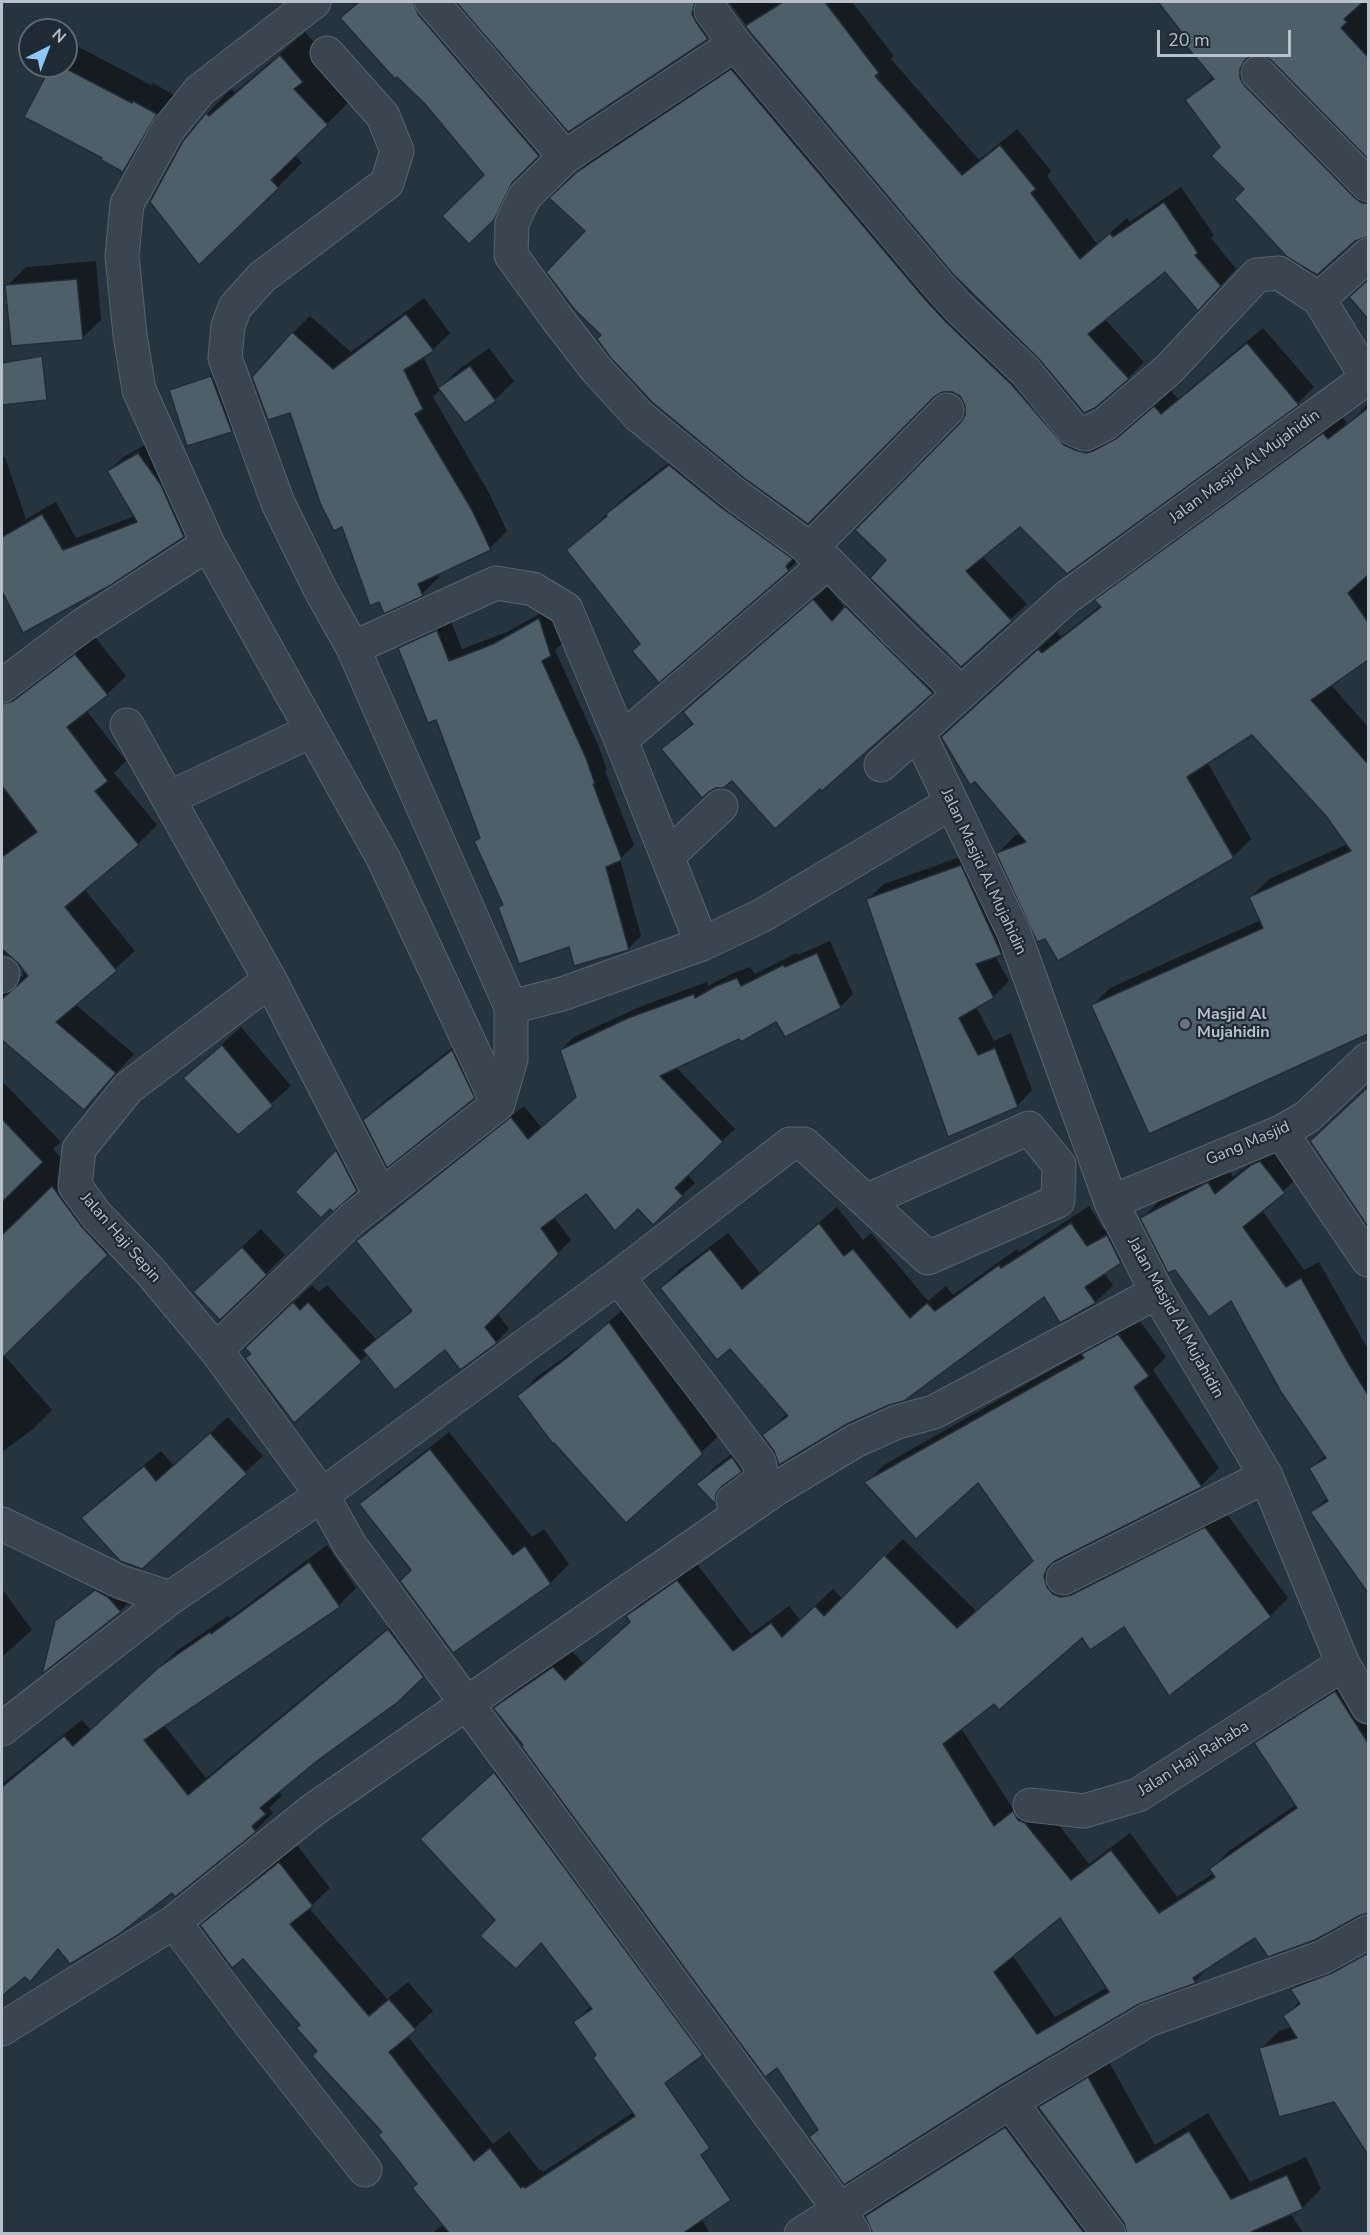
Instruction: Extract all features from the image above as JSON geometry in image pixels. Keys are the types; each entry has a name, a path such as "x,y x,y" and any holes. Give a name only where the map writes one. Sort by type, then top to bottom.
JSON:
{"street":[{"path":"314,2 200,90 167,131 127,204 122,256 130,335 139,390 208,544 383,858 498,1104"},
{"path":"432,2 565,157"},
{"path":"711,11 735,44 945,292 1026,372 1072,428 1085,434 1105,424 1169,369 1257,275 1278,273 1319,299 1368,255"},
{"path":"735,44 565,157 525,196 512,223 511,255 596,369 639,416 733,493 819,556 962,693"},
{"path":"216,1350 352,1219 498,1104 510,1059 511,1007 353,648 320,589 278,503 225,358 228,326 235,307 262,277 387,183 397,151 383,116 327,53"},
{"path":"1258,74 1368,185"},
{"name":"Jalan Masjid Al Mujahidin","path":"1319,299 1368,378 1065,598 918,732 1014,933 1111,1202 1156,1292 1266,1476 1343,1664 1368,1707"},
{"path":"621,740 819,556 947,410"},
{"path":"2,686 83,625 208,544"},
{"path":"353,648 496,583 533,589 566,609 702,944"},
{"path":"127,725 270,980 380,1195"},
{"path":"169,798 311,731"},
{"path":"881,765 918,732"},
{"path":"511,1007 562,994 702,944 761,916 951,803"},
{"path":"668,856 721,807"},
{"name":"Jalan Haji Sepin","path":"270,980 128,1088 79,1149 75,1186 97,1216 149,1270 216,1350 322,1495 350,1545 847,2221"},
{"name":"Gang Masjid","path":"1111,1202 1281,1132 1307,1117 1368,1059"},
{"path":"2,1729 170,1598 322,1495 618,1277 790,1144 804,1144 866,1202 928,1258 1058,1201 1059,1165 1029,1128 866,1202"},
{"path":"1281,1132 1368,1260"},
{"path":"2,2029 174,1922 313,1810 462,1698 758,1483 762,1476 759,1462 618,1277"},
{"path":"462,1698 774,1490 855,1441 897,1422 934,1412 1156,1292"},
{"path":"1063,1578 1266,1476"},
{"path":"2,1524 121,1582 170,1598"},
{"name":"Jalan Haji Rahaba","path":"1030,1805 1084,1811 1138,1795 1343,1664"},
{"path":"174,1922 365,2170"},
{"path":"801,2234 847,2221 1010,2102 1148,2020 1323,1957 1368,1932"},
{"path":"1010,2102 1109,2234"}],"building":[{"path":"359,2 414,2 418,14 539,156 512,183 494,220 469,244 442,216 484,175 425,104 397,77 395,79 340,18"},
{"path":"456,2 695,2 692,14 708,39 568,132"},
{"path":"783,2 825,2 879,73 875,76 962,175 1000,145 1036,189 1031,193 1080,259 1110,233 1113,237 1164,202 1198,253 1195,255 1221,286 1198,311 1165,272 1088,334 1129,379 1095,408 1084,413 1039,359 952,273 745,26"},
{"path":"1158,2 1363,2 1344,19 1347,22 1341,28 1368,57 1368,159 1271,60 1262,55 1253,55 1245,60 1240,69 1240,78 1245,86 1355,198 1362,203 1368,203 1368,237 1355,241 1317,275 1287,257 1234,199 1244,189 1211,156 1220,147 1185,100 1214,79 1186,46 1190,43"},
{"path":"280,55 303,82 294,89 328,125 271,180 279,188 199,265 150,202 183,141 206,113 209,116"},
{"path":"731,69 924,298 1012,385 1064,445 1086,453 1093,451 1117,438 1154,406 1161,414 1247,343 1299,405 1067,574 1020,527 966,571 1012,621 961,667 870,578 886,560 855,530 960,423 965,415 965,406 960,396 952,392 943,392 934,397 808,524 744,478 652,402 610,357 597,339 601,335 575,310 546,272 585,231 549,198 577,172"},
{"path":"78,75 157,114 123,172 101,160 102,158 24,117 45,78 78,78"},
{"path":"77,279 83,340 11,346 5,285"},
{"path":"1368,280 1368,319 1349,297"},
{"path":"406,314 434,351 404,370 423,409 415,414 472,510 491,550 418,584 423,596 384,614 379,602 370,606 342,527 334,531 320,503 290,413 268,420 252,377 292,332 333,369"},
{"path":"42,356 47,400 2,405 2,363"},
{"path":"470,366 496,401 465,423 438,388"},
{"path":"211,376 232,432 187,446 169,390"},
{"path":"1368,408 1368,575 1348,593 1368,622 1368,660 1311,700 1368,764 1368,1034 1149,1134 1091,1005 1263,928 1249,897 1351,851 1326,816 1252,735 1187,777 1234,858 1058,961 1045,939 1037,942 996,853 1026,842 975,782 970,785 941,737 1038,649 1042,653 1101,607 1094,600 1323,433 1328,439"},
{"path":"138,453 161,485 184,537 111,585 23,633 2,591 2,537 42,514 63,550 137,522 107,471"},
{"path":"669,465 722,508 793,559 786,566 789,571 659,683 632,651 640,644 566,550 607,516 606,514"},
{"path":"813,599 832,621 845,606 933,693 822,791 820,789 775,829 732,781 702,798 661,749 693,724 683,712"},
{"path":"539,618 551,656 542,661 586,758 595,784 593,784 622,860 606,867 629,950 574,966 569,947 519,964 498,907 503,905 474,841 480,838 436,720 428,723 398,648 437,630 449,661 493,644"},
{"path":"75,654 108,695 67,727 108,781 95,791 139,845 65,907 117,971 56,1022 116,1073 84,1110 2,1040 2,999 28,976 18,963 2,949 2,857 37,832 2,786 2,704 13,701"},
{"path":"961,865 1002,955 976,964 994,998 959,1018 978,1055 995,1048 1018,1107 948,1137 866,899"},
{"path":"817,953 841,1008 785,1037 776,1022 741,1042 739,1039 660,1076 723,1142 675,1188 683,1196 653,1225 638,1209 615,1231 586,1194 541,1228 559,1254 485,1327 497,1343 460,1370 445,1350 395,1390 363,1350 412,1311 356,1241 511,1117 528,1139 576,1097 560,1050 628,1018 694,994 695,998 716,986 737,978 741,986 783,965 785,967"},
{"path":"222,1045 273,1106 238,1135 183,1078"},
{"path":"452,1050 475,1098 387,1168 363,1120"},
{"path":"1368,1087 1368,1227 1310,1141"},
{"path":"2,1119 43,1162 2,1202"},
{"path":"336,1150 357,1191 333,1212 330,1209 321,1218 295,1192"},
{"path":"1260,1161 1285,1193 1243,1227 1286,1287 1301,1278 1368,1395 1368,1593 1310,1512 1328,1501 1309,1468 1326,1458 1281,1392 1231,1301 1209,1317 1175,1270 1168,1273 1140,1218 1208,1182 1215,1194 1251,1165"},
{"path":"52,1186 82,1227 108,1255 2,1358 2,1235"},
{"path":"819,1223 844,1256 853,1249 910,1318 927,1303 935,1311 999,1265 1001,1268 1071,1223 1087,1246 1107,1235 1121,1263 1085,1287 1096,1303 1060,1323 1044,1297 904,1401 889,1405 847,1424 779,1465 774,1451 762,1435 788,1416 730,1349 717,1360 660,1288 710,1249 742,1289"},
{"path":"242,1247 267,1275 220,1320 193,1292"},
{"path":"293,1302 300,1310 308,1302 362,1362 294,1423 245,1358 251,1354 245,1348"},
{"path":"609,1322 703,1454 626,1523 553,1444 517,1396"},
{"path":"1118,1334 1149,1376 1134,1387 1202,1487 1055,1561 1048,1567 1044,1576 1047,1587 1053,1594 1061,1597 1071,1595 1205,1527 1271,1617 1169,1696 1124,1627 1090,1650 1082,1638 999,1710 994,1704 943,1744 994,1826 1013,1811 1018,1820 1025,1823 1071,1880 1111,1850 1159,1913 1215,1877 1209,1869 1297,1808 1254,1743 1335,1691 1368,1743 1368,1913 1315,1940 1268,1957 1255,1938 1193,1978 1196,1983 1139,2004 1000,2086 844,2185 809,2137 818,2130 777,2068 765,2077 521,1746 523,1745 493,1708 553,1667 565,1680 630,1622 626,1616 677,1580 733,1651 771,1623 782,1637 815,1606 824,1616 884,1555 957,1628 1033,1561 978,1483 916,1539 864,1482 1084,1358 1081,1354","holes":["1060,1918 1109,1992 1037,2034 994,1972"]},
{"path":"210,1433 247,1474 142,1569 120,1561 81,1518 144,1466 156,1481"},
{"path":"430,1449 513,1555 525,1546 551,1584 453,1653 400,1581 411,1570 359,1504"},
{"path":"732,1457 742,1472 722,1486 716,1494 715,1504 696,1484"},
{"path":"309,1562 340,1607 144,1740 188,1795 388,1629 424,1677 398,1702 317,1761 260,1808 266,1814 252,1826 256,1832 175,1897 172,1893 118,1935 70,1964 58,1949 30,1982 25,1977 2,1996 2,1787 64,1736 73,1746 158,1668 210,1632 211,1634"},
{"path":"95,1590 108,1597 121,1612 42,1674 55,1621"},
{"path":"494,1772 703,2055 665,2083 710,2148 701,2155 731,2200 682,2234 450,2234 412,2188 417,2184 378,2135 382,2132 312,2056 317,2051 296,2028 300,2025 243,1959 232,1968 200,1925 279,1862 313,1906 290,1924 369,2016 389,1999 416,2030 389,2052 474,2161 490,2148 521,2188 523,2186 525,2188 635,2116 593,2058 596,2055 573,2022 592,2009 541,1943 516,1969 480,1936 495,1920 420,1839"},
{"path":"1368,1953 1368,2155 1334,2102 1279,2117 1259,2048 1297,2038 1283,2016 1300,2004 1290,1989 1332,1973"},
{"path":"1088,2077 1136,2163 1189,2131 1231,2199 1287,2175 1303,2209 1251,2232 1252,2234 1127,2234 1124,2223 1038,2107"},
{"path":"1005,2127 1085,2234 873,2234 865,2216"}],"place":[{"name":"Masjid Al Mujahidin","path":"1185,1024"}]}
